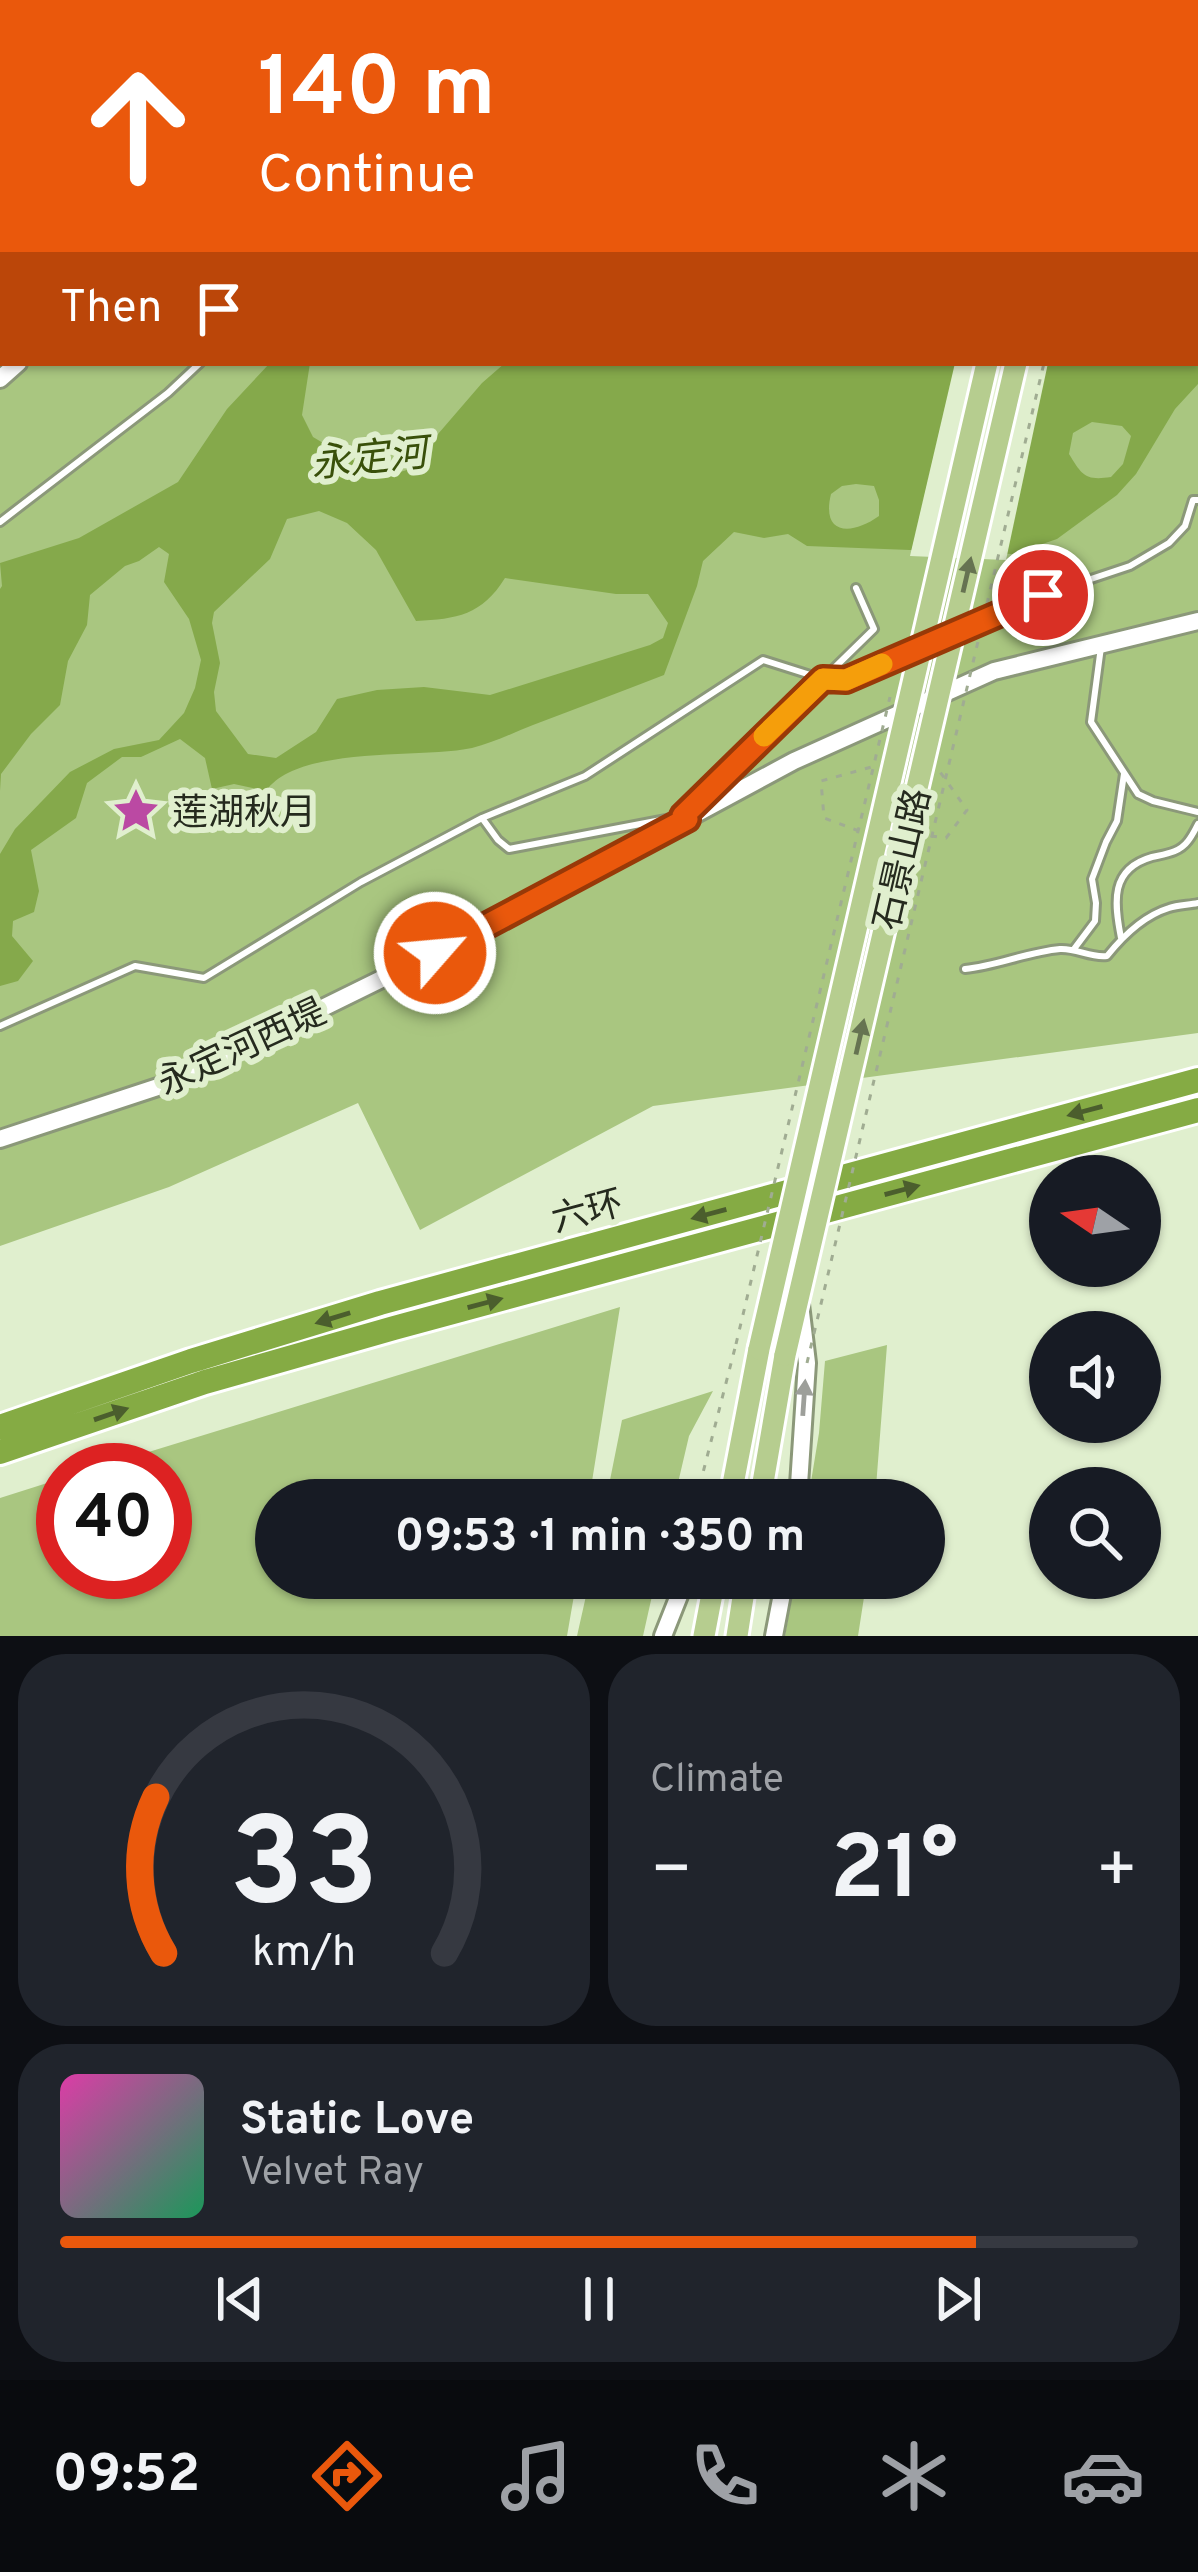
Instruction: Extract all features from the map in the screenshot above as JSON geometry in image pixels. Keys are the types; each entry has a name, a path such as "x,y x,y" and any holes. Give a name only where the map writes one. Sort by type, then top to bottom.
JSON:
{"highway":[{"name":"六环","path":"0,1427 190,1361 380,1303 1198,1080"},
{"name":"六环","path":"0,1452 205,1382 394,1328 1198,1110"}],"main road":[{"name":"石景山路","path":"734,1479 759,1349 986,366"},
{"name":"石景山路","path":"764,1479 785,1355 1015,366"},
{"path":"704,1636 711,1599"},
{"path":"737,1636 743,1599"}],"street":[{"name":"永定河西堤","path":"0,1139 170,1083 473,934 794,761 994,670 1198,621"},
{"path":"799,1479 807,1363 800,1296"},
{"path":"727,1479 741,1445"},
{"path":"663,1636 678,1599"},
{"path":"774,1636 781,1599"}],"lane":[{"path":"0,522 197,366"},
{"path":"0,1026 135,966 204,978 361,881 482,818 585,776 763,660 823,679 846,680 1043,595 1130,566 1169,542 1185,526 1193,500 1198,500"},
{"path":"482,818 508,849 685,818 874,629 856,588"},
{"path":"1101,644 1091,722 1138,794 1198,812"},
{"path":"1074,949 1095,921 1092,879 1117,821 1124,772"},
{"path":"1120,938 1115,896 1122,878 1135,862 1176,851 1198,824"},
{"path":"965,969 1027,953 1074,949 1095,958 1107,956 1133,927 1169,908 1198,902"}],"path":[{"path":"807,1363 1043,366"},
{"path":"701,1479 890,697"},
{"path":"859,830 824,818 821,782 884,764"},
{"path":"931,836 946,838 967,810 937,767"}],"shaded area":[{"path":"0,366 1198,366 1198,1033 653,1106 420,1230 358,1103 169,1187 0,1246"},
{"path":"267,366 310,366 302,415 313,437 389,475 407,470 502,366 1198,366 1198,384 1175,409 1136,474 1117,495 1057,539 1013,554 807,546 788,534 764,538 734,532 703,561 664,675 495,741 450,751 362,756 304,766 282,776 266,791 234,784 212,789 205,758 180,739 141,757 122,757 87,783 76,818 31,850 39,891 34,912 13,921 12,936 33,961 18,981 0,986 0,854 15,829 70,772 114,749 159,740 184,713 201,660 189,619 164,582 169,554 159,547 125,566 90,595 87,625 68,661 60,705 1,774 0,791 0,563 79,538 178,482 227,409","holes":["1092,422 1122,426 1131,436 1123,464 1111,477 1085,475 1069,454 1073,433","856,484 874,486 879,516 858,527 841,528 830,518 831,494","319,511 347,523 376,550 416,621 467,613 487,600 505,578 648,594 668,623 663,638 490,695 424,687 337,699 316,732 276,758 248,754 216,711 220,663 214,612 270,559 287,519"]},
{"path":"620,1307 592,1479 255,1479 255,1599 573,1599 567,1636 0,1636 0,1498 36,1487 36,1599 192,1599 192,1443 178,1443"},
{"path":"887,1345 877,1479 811,1479 825,1361"},
{"path":"713,1391 689,1436 679,1479 610,1479 622,1420"},
{"path":"585,1599 651,1599 643,1636 577,1636"},
{"path":"791,1599 864,1599 858,1636 785,1636"}],"pier":[{"path":"954,366 1047,366 1006,560 910,556"}],"slow traffic":[{"path":"764,736 823,679 846,680 882,664"}],"place":[{"name":"莲湖秋月","path":"136,811"}],"route":[{"path":"435,953 687,819 683,816 823,679 846,680 1043,595"}],"water label":[{"name":"永定河","path":"369,457"}]}
